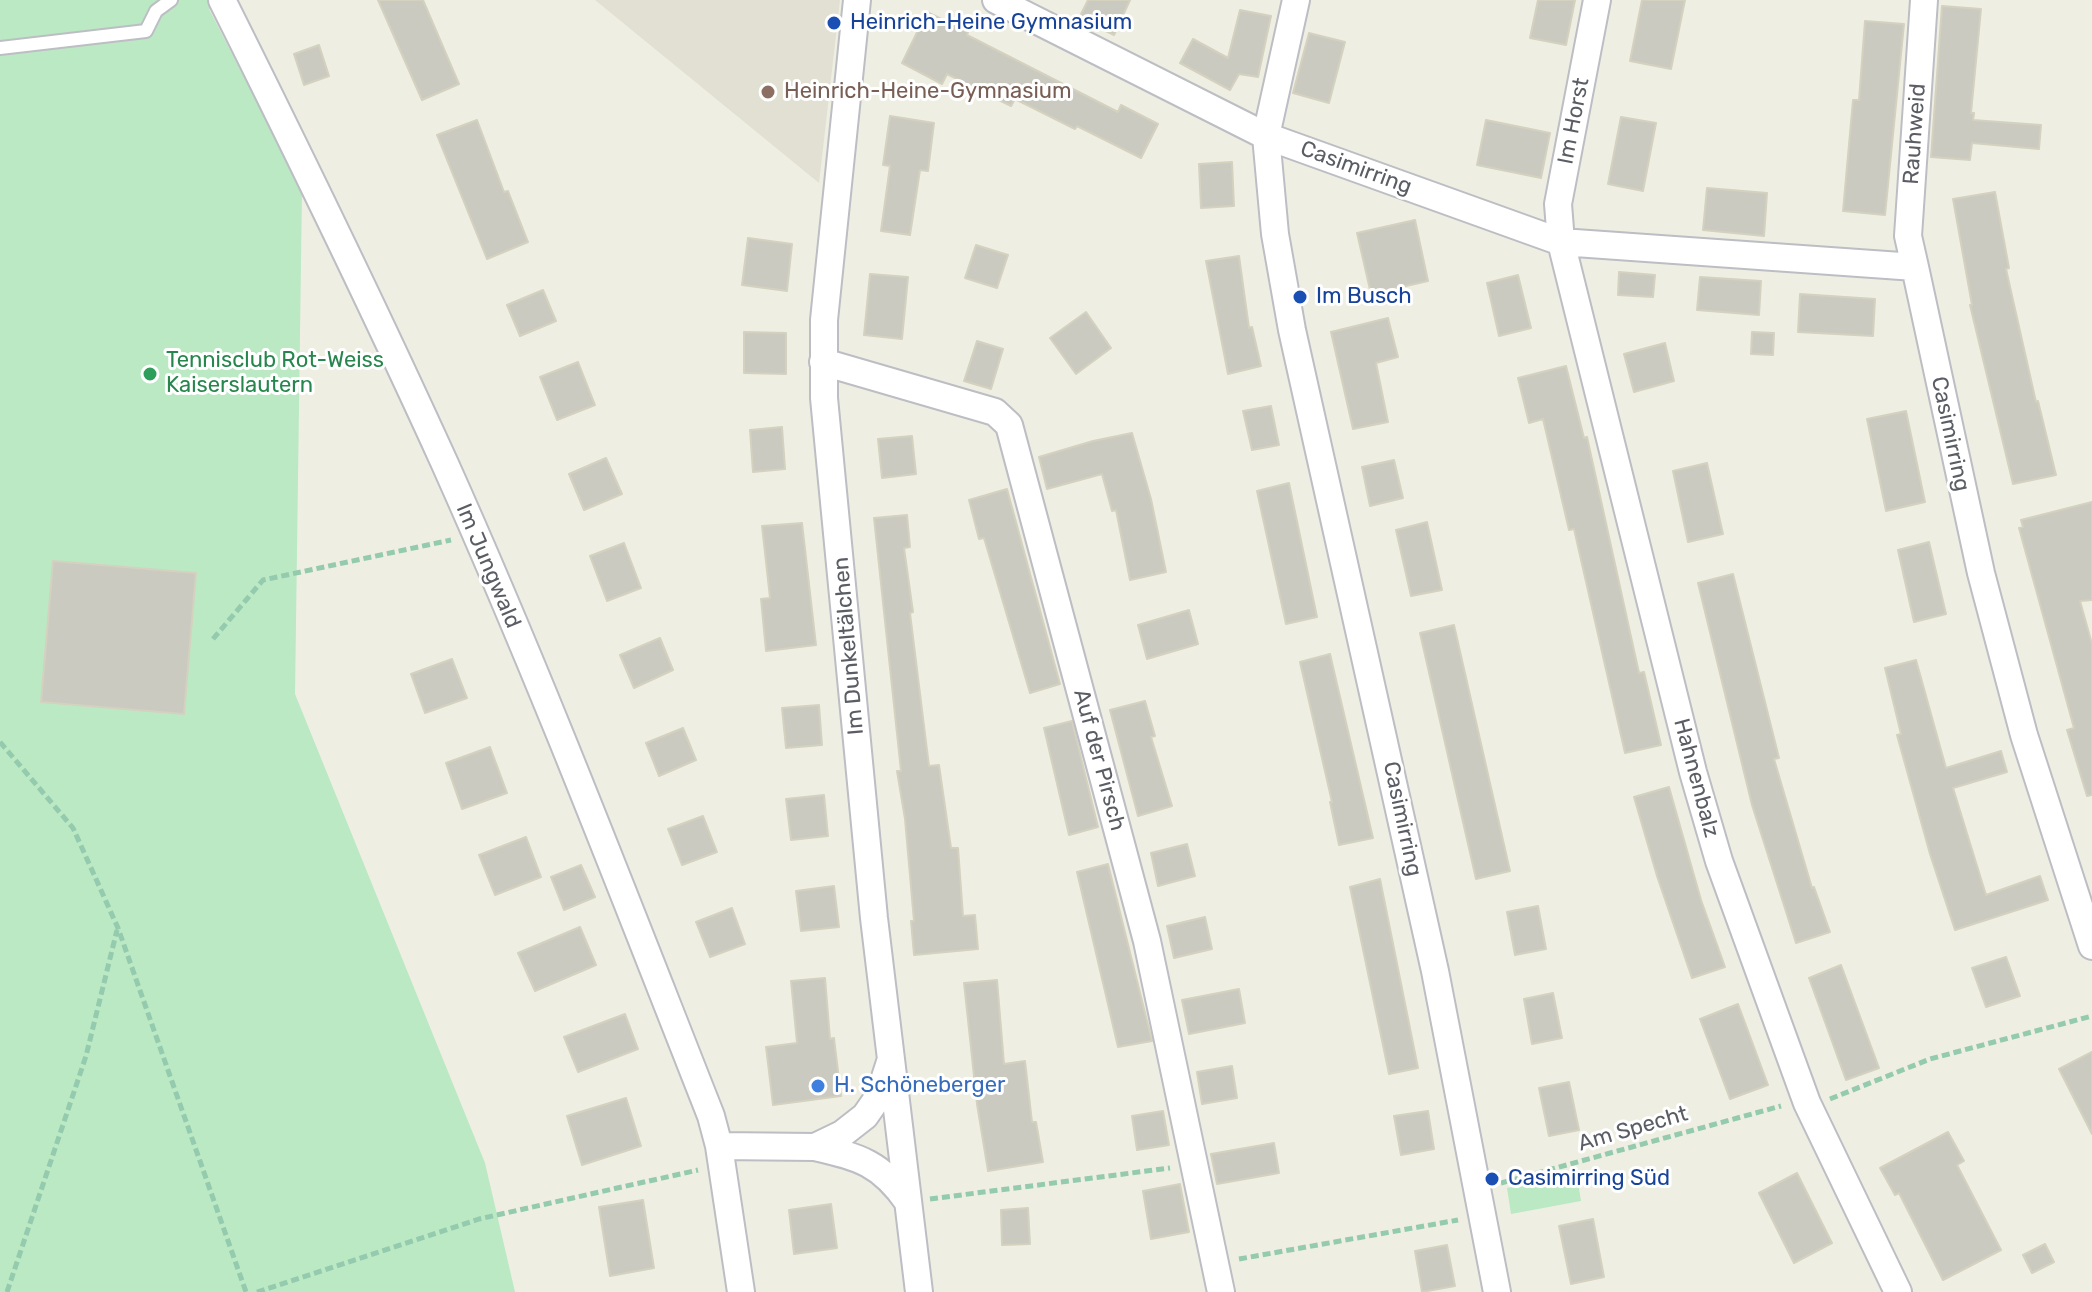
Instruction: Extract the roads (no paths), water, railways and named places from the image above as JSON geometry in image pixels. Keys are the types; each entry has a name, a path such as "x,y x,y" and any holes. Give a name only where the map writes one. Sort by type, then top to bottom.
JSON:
{"street":[{"name":"Im Jungwald","path":"222,0 353,266 475,534 620,886 711,1116 719,1146 741,1292"},
{"name":"Im Dunkeltälchen","path":"857,0 824,320 824,398 890,1062 919,1202 919,1292"},
{"path":"996,0 1266,136 1296,0"},
{"name":"Im Horst","path":"1561,242 1558,204 1597,0"},
{"name":"Rauhweid","path":"1915,267 1908,236 1924,0"},
{"name":"Casimirring","path":"1497,1292 1435,971 1292,330 1275,234 1266,136 1561,242 1915,267 1981,573 2024,735 2092,946"},
{"name":"Hahnenbalz","path":"1561,242 1693,772 1719,861 1807,1103 1898,1292"},
{"name":"Auf der Pirsch","path":"823,362 995,412 1009,425 1147,941 1221,1292"},
{"path":"815,1147 842,1134 865,1116 879,1096 890,1062"},
{"path":"719,1146 815,1147 867,1162 919,1202"}],"lane":[{"path":"0,48 146,31 156,11 171,0"}],"place":[{"name":"Heinrich-Heine Gymnasium","path":"834,23"},
{"name":"Heinrich-Heine-Gymnasium","path":"768,92"},
{"name":"Im Busch","path":"1300,297"},
{"name":"Tennisclub Rot-Weiss Kaiserslautern","path":"150,374"},
{"name":"H. Schöneberger","path":"818,1086"},
{"name":"Casimirring Süd","path":"1492,1179"}]}
